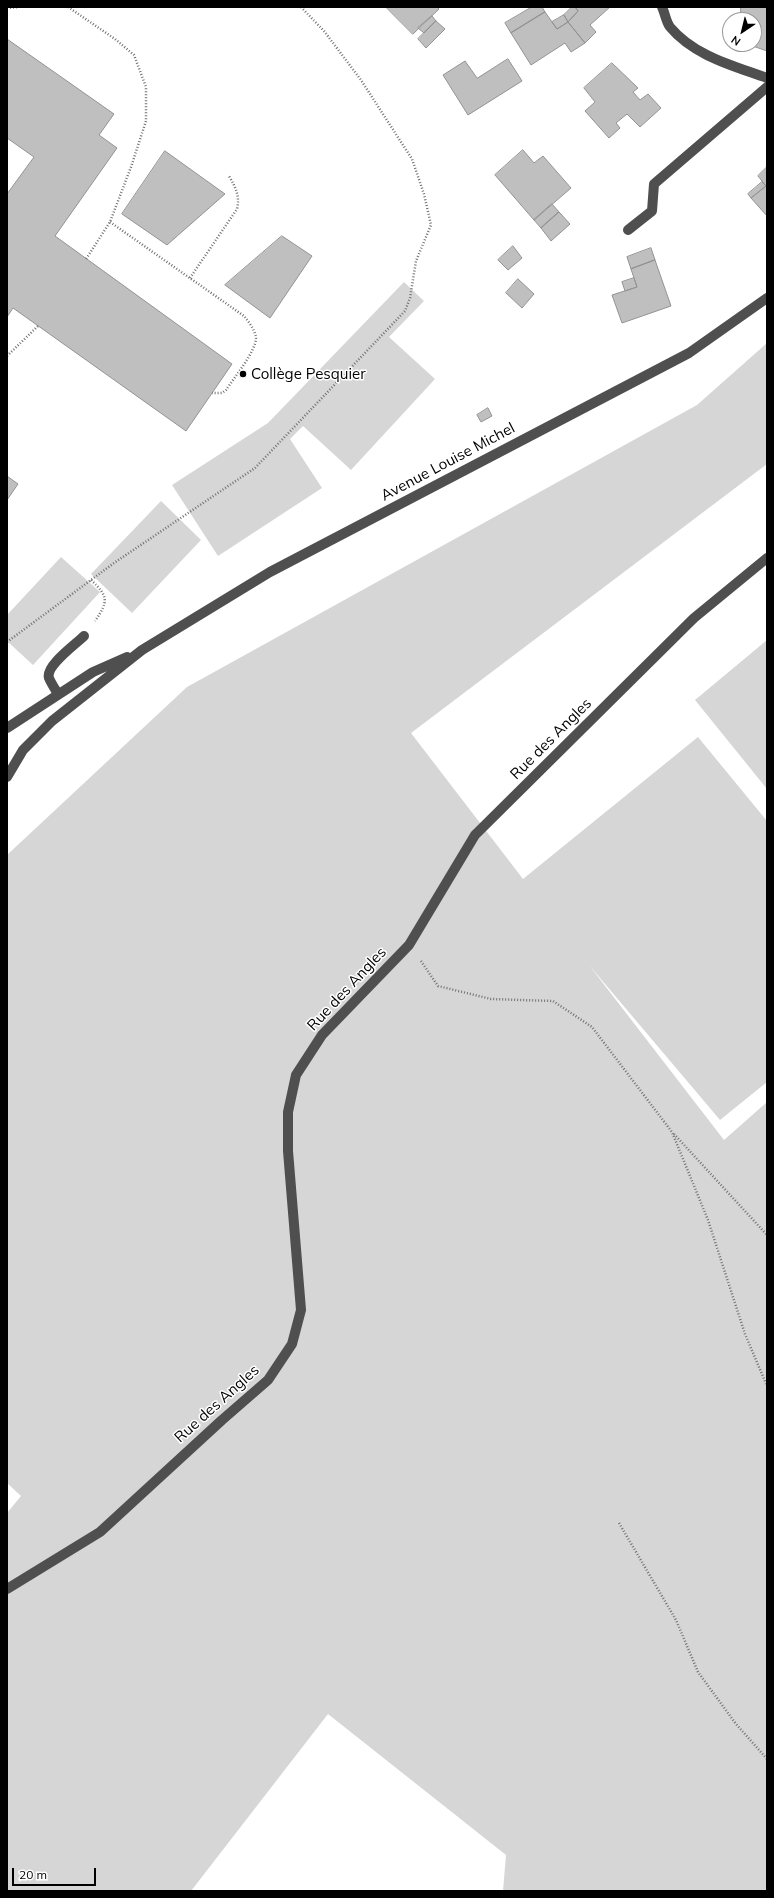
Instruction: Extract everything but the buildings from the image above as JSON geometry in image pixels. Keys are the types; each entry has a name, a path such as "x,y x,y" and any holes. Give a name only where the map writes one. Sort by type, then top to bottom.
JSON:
{"street":[{"path":"662,7 669,26 686,42 710,57 767,78"},
{"path":"628,230 652,210 654,184 767,87"},
{"name":"Avenue Louise Michel","path":"7,777 23,750 52,721 142,650 270,572 689,353 767,298"},
{"name":"Rue des Angles","path":"7,1589 100,1532 222,1420 268,1380 292,1344 301,1310 288,1151 288,1112 296,1075 322,1035 409,945 475,835 694,618 767,558"},
{"path":"58,694 48,677 50,670 54,663 84,636"},
{"name":"Avenue Louise Michel","path":"7,728 93,672 142,650"}],"path":[{"path":"7,8 19,7"},
{"path":"68,7 115,39 134,55 146,87 146,121 110,222 86,259"},
{"path":"7,642 91,580 255,468 406,310 410,298 416,261 431,225 424,194 412,159 361,80 324,31 300,7"},
{"path":"190,278 237,209 239,199 236,187 229,176"},
{"path":"110,222 244,316 252,327 256,338 252,350 226,390 222,393 212,393"},
{"path":"7,356 39,325"},
{"path":"84,636 102,611 105,600 103,592 91,580"},
{"path":"409,945 438,986 491,999 553,1000 592,1027 672,1132 767,1235"},
{"path":"672,1132 708,1220 745,1334 767,1386"},
{"path":"619,1523 676,1620 698,1672 736,1724 767,1759"}],"shaded area":[{"path":"404,282 424,301 389,337 435,379 351,470 303,426 290,439 322,488 218,556 172,485 268,423"},
{"path":"767,343 767,464 411,733 523,879 698,737 767,821 767,1082 720,1120 589,965 724,1140 767,1102 767,1891 503,1891 506,1855 328,1714 191,1891 7,1891 7,1513 21,1496 7,1483 7,855 187,687 697,405"},
{"path":"161,501 201,540 132,613 91,574"},
{"path":"61,557 100,592 33,665 7,641 7,615"},
{"path":"767,640 767,789 695,700"}],"place":[{"name":"Collège Pesquier","path":"243,374"}]}
